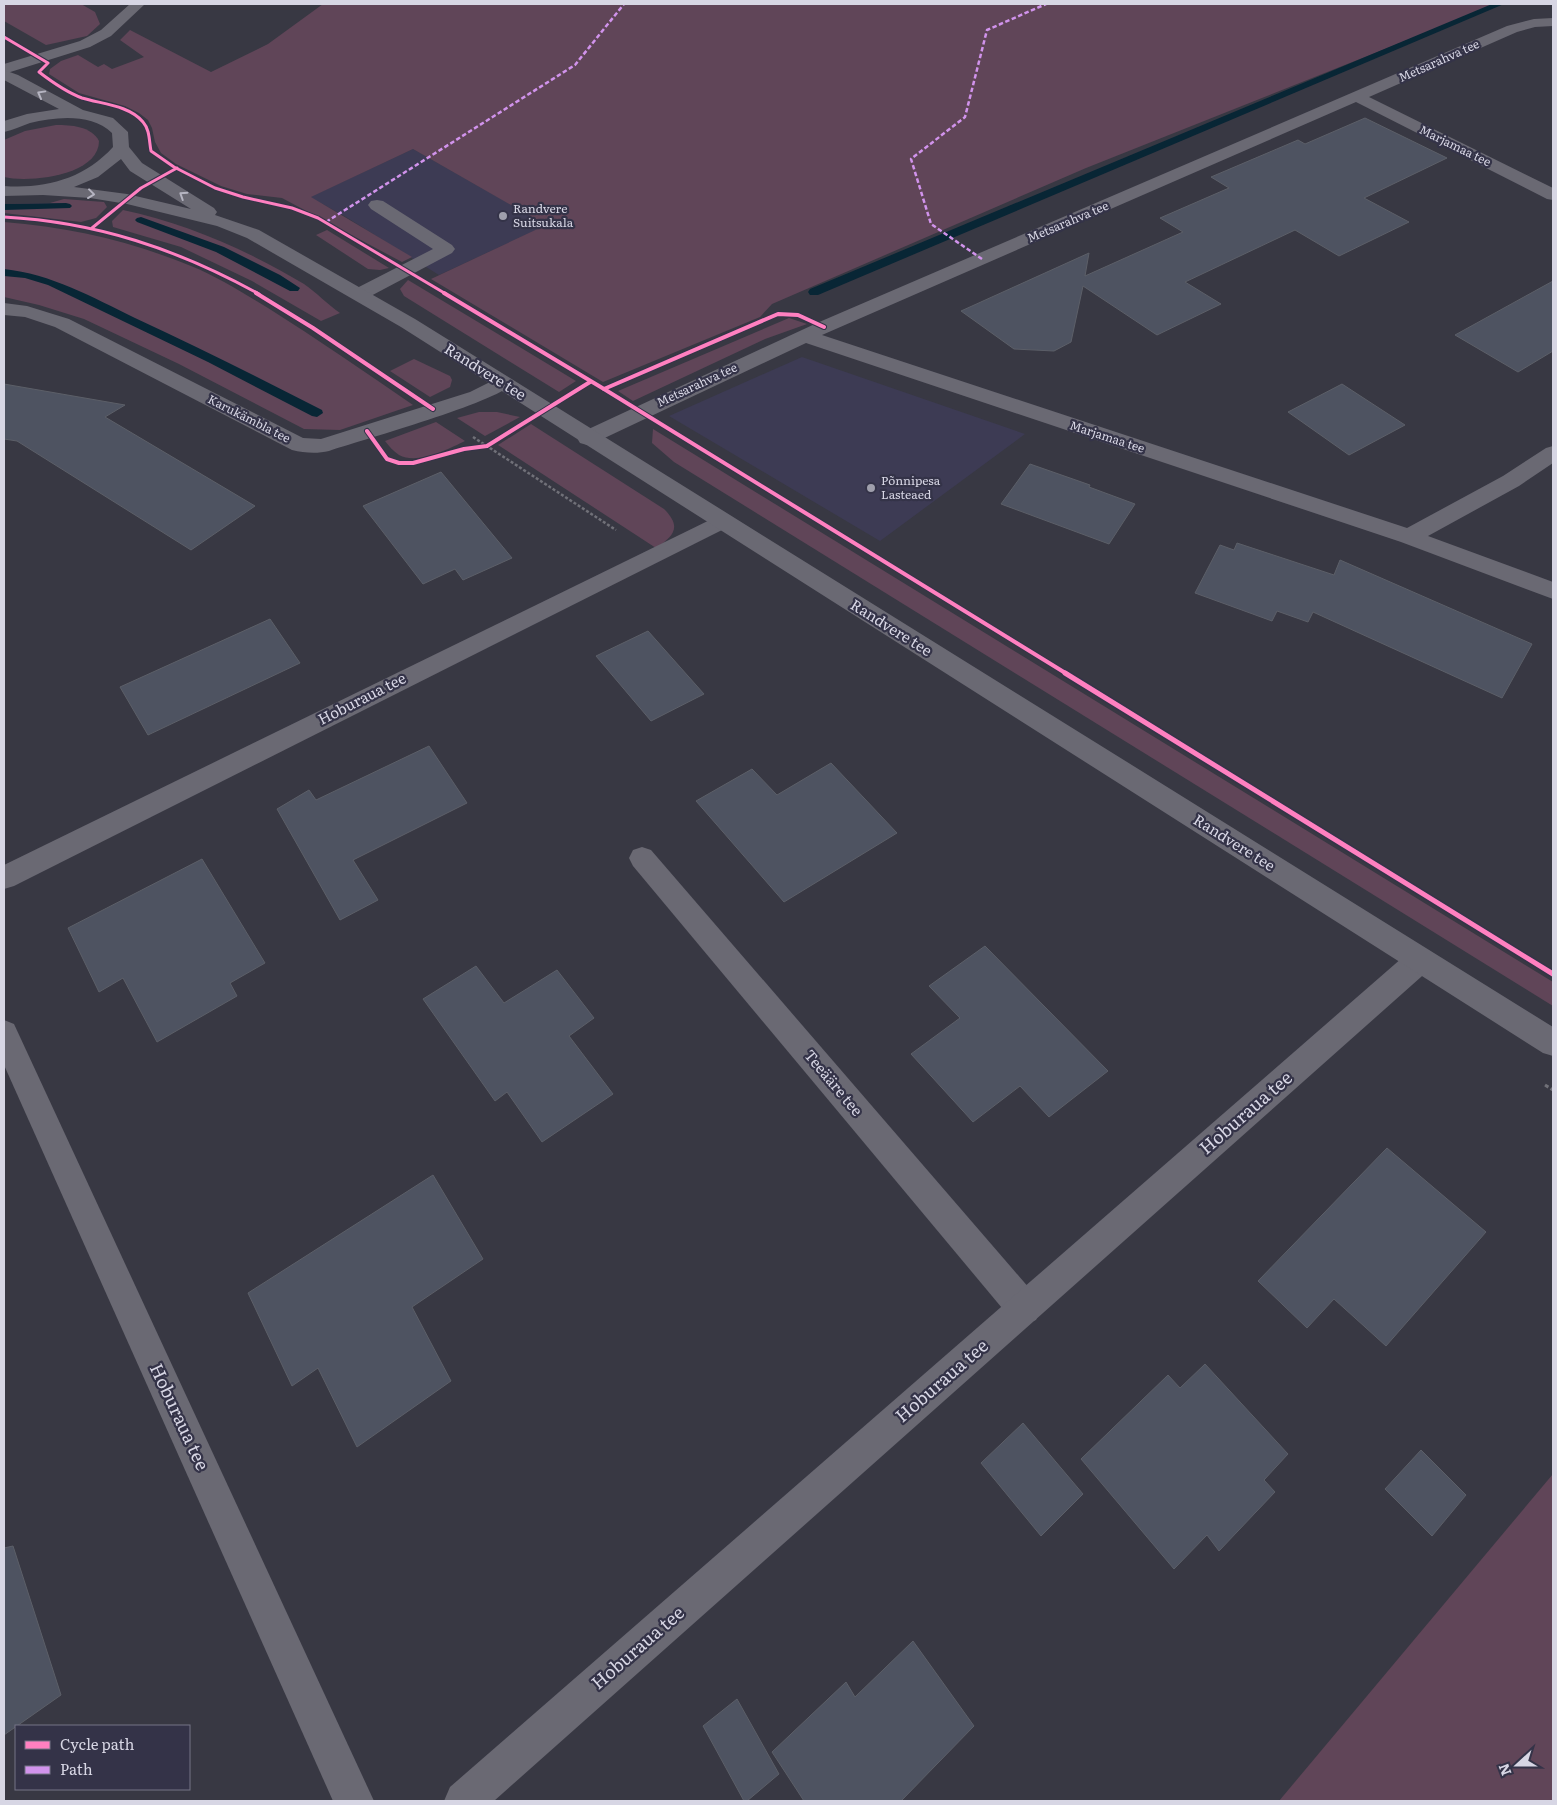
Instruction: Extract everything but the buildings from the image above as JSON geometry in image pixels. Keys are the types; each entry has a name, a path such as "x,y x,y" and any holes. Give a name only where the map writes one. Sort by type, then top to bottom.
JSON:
{"street":[{"path":"4,69 61,52 106,34 138,4"},
{"name":"Metsarahva tee","path":"587,438 805,336 1512,29 1534,23 1553,22"},
{"path":"4,76 13,78 78,114"},
{"name":"Marjamaa tee","path":"1356,97 1553,195"},
{"name":"Randvere tee","path":"4,127 14,122 47,115 78,114 105,120 120,132 121,148 136,166 224,222 252,234 360,294 720,522 1553,1043"},
{"name":"Randvere tee","path":"43,190 78,181 86,177 106,165 121,148"},
{"name":"Randvere tee","path":"4,191 43,190 90,193 127,199 224,222"},
{"path":"360,294 446,249 377,206"},
{"name":"Karukämbla tee","path":"4,309 27,312 62,323 299,445 322,446 477,396 503,383"},
{"name":"Marjamaa tee","path":"805,336 1409,537 1553,590"},
{"path":"1409,537 1510,481 1553,453"},
{"name":"Hoburaua tee","path":"4,878 720,522"},
{"name":"Teeääre tee","path":"642,858 1024,1308"},
{"name":"Hoburaua tee","path":"464,1801 1420,960"},
{"name":"Hoburaua tee","path":"4,1033 354,1801"}],"path":[{"path":"480,447 488,446 543,410"}],"shaded area":[{"path":"4,4 81,4 95,12 100,24 87,36 46,45 4,21"},
{"path":"323,4 1498,4 1086,168 772,304 760,317 603,382 431,279 546,225 413,149 311,197 412,257 402,262 282,198 247,194 221,186 176,164 161,153 155,142 148,120 139,113 125,106 79,93 49,74 50,69 61,61 78,55 98,67 104,64 112,69 144,57 120,40 130,30 211,72 268,44"},
{"path":"56,125 80,127 91,132 99,141 96,153 88,162 60,174 29,179 4,177 4,140 25,131"},
{"path":"413,149 547,225 439,275 346,217 310,197"},
{"path":"64,199 104,202 107,207 96,218 81,222 4,213 4,204 50,203"},
{"path":"123,210 193,230 261,260 304,284 340,313 321,321 252,281 181,247 113,227 112,221"},
{"path":"4,222 52,227 122,242 201,270 268,308 413,405 340,430 304,429 179,364 84,319 39,305 4,297"},
{"path":"327,230 389,268 380,270 368,269 316,235"},
{"path":"408,280 576,381 559,392 404,296 400,289"},
{"path":"789,318 807,324 765,339 633,401 618,391"},
{"name":"Põnnipesa Lasteaed","path":"802,357 1025,434 880,541 669,416"},
{"path":"414,359 450,376 452,380 450,387 430,397 390,371"},
{"path":"479,412 497,412 520,417 485,436 457,418"},
{"path":"436,422 465,441 433,455 407,458 399,455 385,441"},
{"path":"531,424 664,509 673,521 674,531 671,535 656,548 498,445"},
{"path":"653,429 1553,982 1553,1006 674,462 652,443"},
{"path":"1553,1474 1553,1801 1279,1801"}],"waterway":[{"path":"814,292 1499,4"},
{"path":"4,207 66,206"},
{"path":"141,220 220,250 294,288"},
{"path":"4,273 26,275 52,283 212,359 317,413"}],"marked path":[{"path":"326,222 575,65 624,4"},
{"path":"982,259 931,224 911,159 965,117 987,30 1046,4"}],"cycle path":[{"path":"4,37 48,63 39,72 52,82 75,95 125,110 142,120 147,128 151,151 187,175 229,193 301,211 326,222 604,389 1553,974"},
{"path":"92,228 141,188 177,168"},
{"path":"4,217 50,220 103,230 150,244 196,262 239,283 289,312 433,409"},
{"path":"604,389 778,314 798,315 824,327"},
{"path":"367,431 387,459 399,463 413,463 464,449 487,446 590,382"}],"place":[{"name":"Randvere Suitsukala","path":"503,216"},
{"name":"Põnnipesa Lasteaed","path":"871,488"}]}
